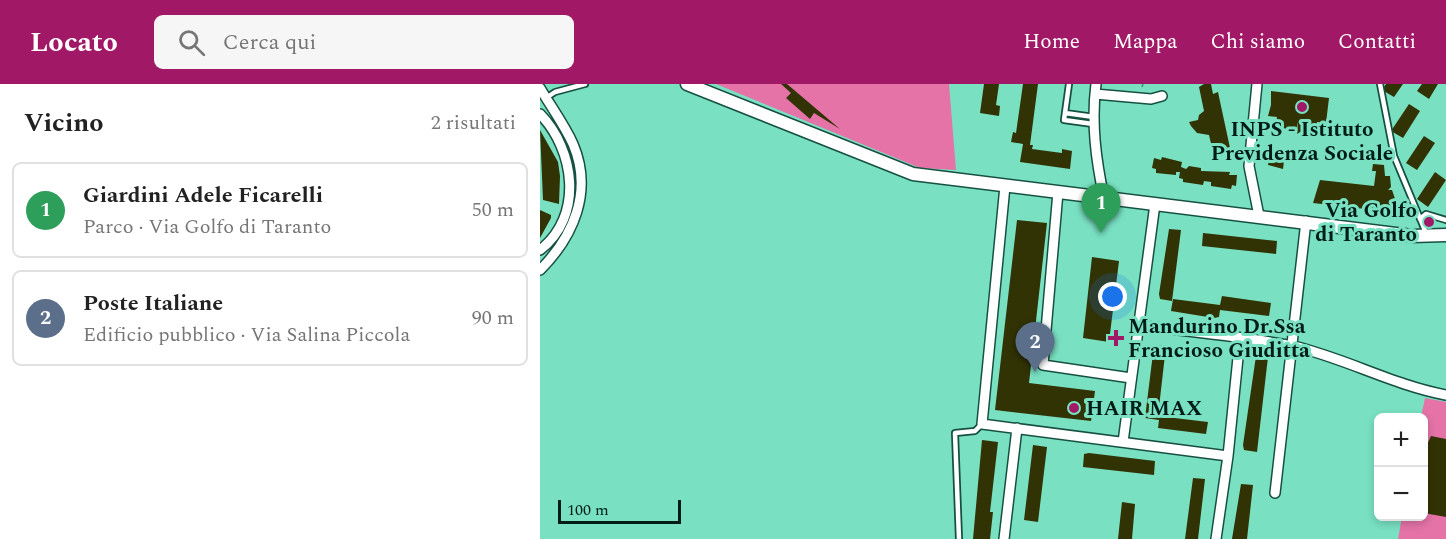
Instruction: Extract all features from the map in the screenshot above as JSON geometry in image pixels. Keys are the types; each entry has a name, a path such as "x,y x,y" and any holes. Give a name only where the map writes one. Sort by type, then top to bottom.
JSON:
{"street":[{"path":"687,84 913,174 1427,236 1446,235"},
{"path":"1257,84 1249,166 1259,216"},
{"path":"540,88 543,100 574,146 582,175 576,218 566,239 540,270"},
{"path":"1104,198 1096,160 1095,89 1151,99 1162,96"},
{"path":"540,114 558,137 566,154 570,195 557,232 541,249 552,258"},
{"path":"1005,186 982,424 1228,456"},
{"path":"1058,192 1043,365 1131,378"},
{"path":"1123,442 1155,204"},
{"path":"1275,493 1306,221"},
{"path":"1137,325 1293,347 1360,366 1414,388 1446,395"},
{"path":"1216,539 1228,456 1240,338"},
{"path":"1004,539 1017,428"}],"lane":[{"path":"543,100 555,92 585,84"},
{"path":"1069,84 1064,120 1094,121"},
{"path":"1380,84 1378,86 1394,156 1427,236"},
{"path":"1065,113 1094,121"},
{"path":"1420,219 1426,214 1446,220"},
{"path":"959,539 955,433 975,430 982,424"}],"shaded area":[{"path":"716,84 949,84 956,170 920,168"},
{"path":"1425,398 1446,402 1446,539 1398,539 1401,521 1428,521 1428,413 1422,413"}],"building":[{"path":"781,84 787,84 840,129 814,113 810,119 786,98 791,93"},
{"path":"984,84 999,84 996,105 1000,106 999,116 980,113"},
{"path":"1023,84 1038,84 1030,145 1033,145 1032,149 1062,153 1062,149 1072,151 1070,169 1020,162 1023,144 1011,142 1013,132 1016,133"},
{"path":"1211,84 1213,94 1218,92 1230,148 1213,152 1209,135 1197,133 1189,122 1198,120 1199,115 1204,111 1199,87"},
{"path":"1386,84 1403,84 1394,97 1382,90"},
{"path":"1422,84 1438,84 1429,99 1417,91"},
{"path":"1271,91 1329,98 1326,123 1317,122 1316,132 1303,130 1297,134 1298,122 1295,134 1289,129 1276,127 1277,117 1268,116"},
{"path":"1409,104 1420,111 1403,138 1391,131"},
{"path":"540,130 558,162 559,204 543,200"},
{"path":"1424,136 1435,143 1417,170 1406,163"},
{"path":"1162,157 1182,162 1181,167 1186,169 1189,166 1201,168 1201,171 1230,172 1229,175 1237,175 1236,186 1232,185 1231,189 1211,186 1211,182 1204,181 1203,185 1183,182 1183,179 1179,178 1180,172 1176,172 1176,175 1156,173 1156,169 1152,168 1154,158 1161,160"},
{"path":"1269,159 1284,161 1283,169 1268,165"},
{"path":"1373,164 1384,165 1385,176 1390,176 1391,187 1388,190 1392,190 1400,213 1313,203 1320,180 1374,186 1376,171 1372,171"},
{"path":"1435,172 1446,180 1428,207 1417,199"},
{"path":"540,210 551,215 551,218 540,238"},
{"path":"1017,220 1047,223 1029,383 1095,391 1091,421 995,410"},
{"path":"1169,229 1181,230 1172,301 1160,299 1159,294"},
{"path":"1203,233 1277,241 1276,254 1202,246"},
{"path":"1092,257 1119,261 1109,342 1083,338"},
{"path":"1222,296 1271,303 1269,316 1220,310 1219,317 1214,318 1171,311 1173,299 1220,305"},
{"path":"1154,345 1166,346 1158,416 1208,422 1206,434 1158,428 1159,420 1145,418"},
{"path":"1256,356 1268,357 1257,452 1244,450 1243,445"},
{"path":"1431,436 1446,439 1446,517 1428,514 1428,443"},
{"path":"982,440 998,442 990,512 993,512 990,539 973,539"},
{"path":"1033,445 1047,447 1038,522 1024,520"},
{"path":"1084,454 1155,461 1154,475 1083,467"},
{"path":"1193,478 1205,479 1198,539 1185,539"},
{"path":"1241,484 1253,485 1247,539 1232,539"},
{"path":"1122,502 1135,504 1132,539 1118,539"}],"place":[{"name":"INPS - Istituto Previdenza Sociale","path":"1302,107"},
{"name":"Via Golfo di Taranto","path":"1429,222"},
{"name":"Giardini Adele Ficarelli","path":"1101,233"},
{"name":"Mandurino Dr.Ssa Francioso Giuditta","path":"1116,338"},
{"name":"Poste Italiane","path":"1035,372"},
{"name":"HAIR MAX","path":"1074,408"}]}
